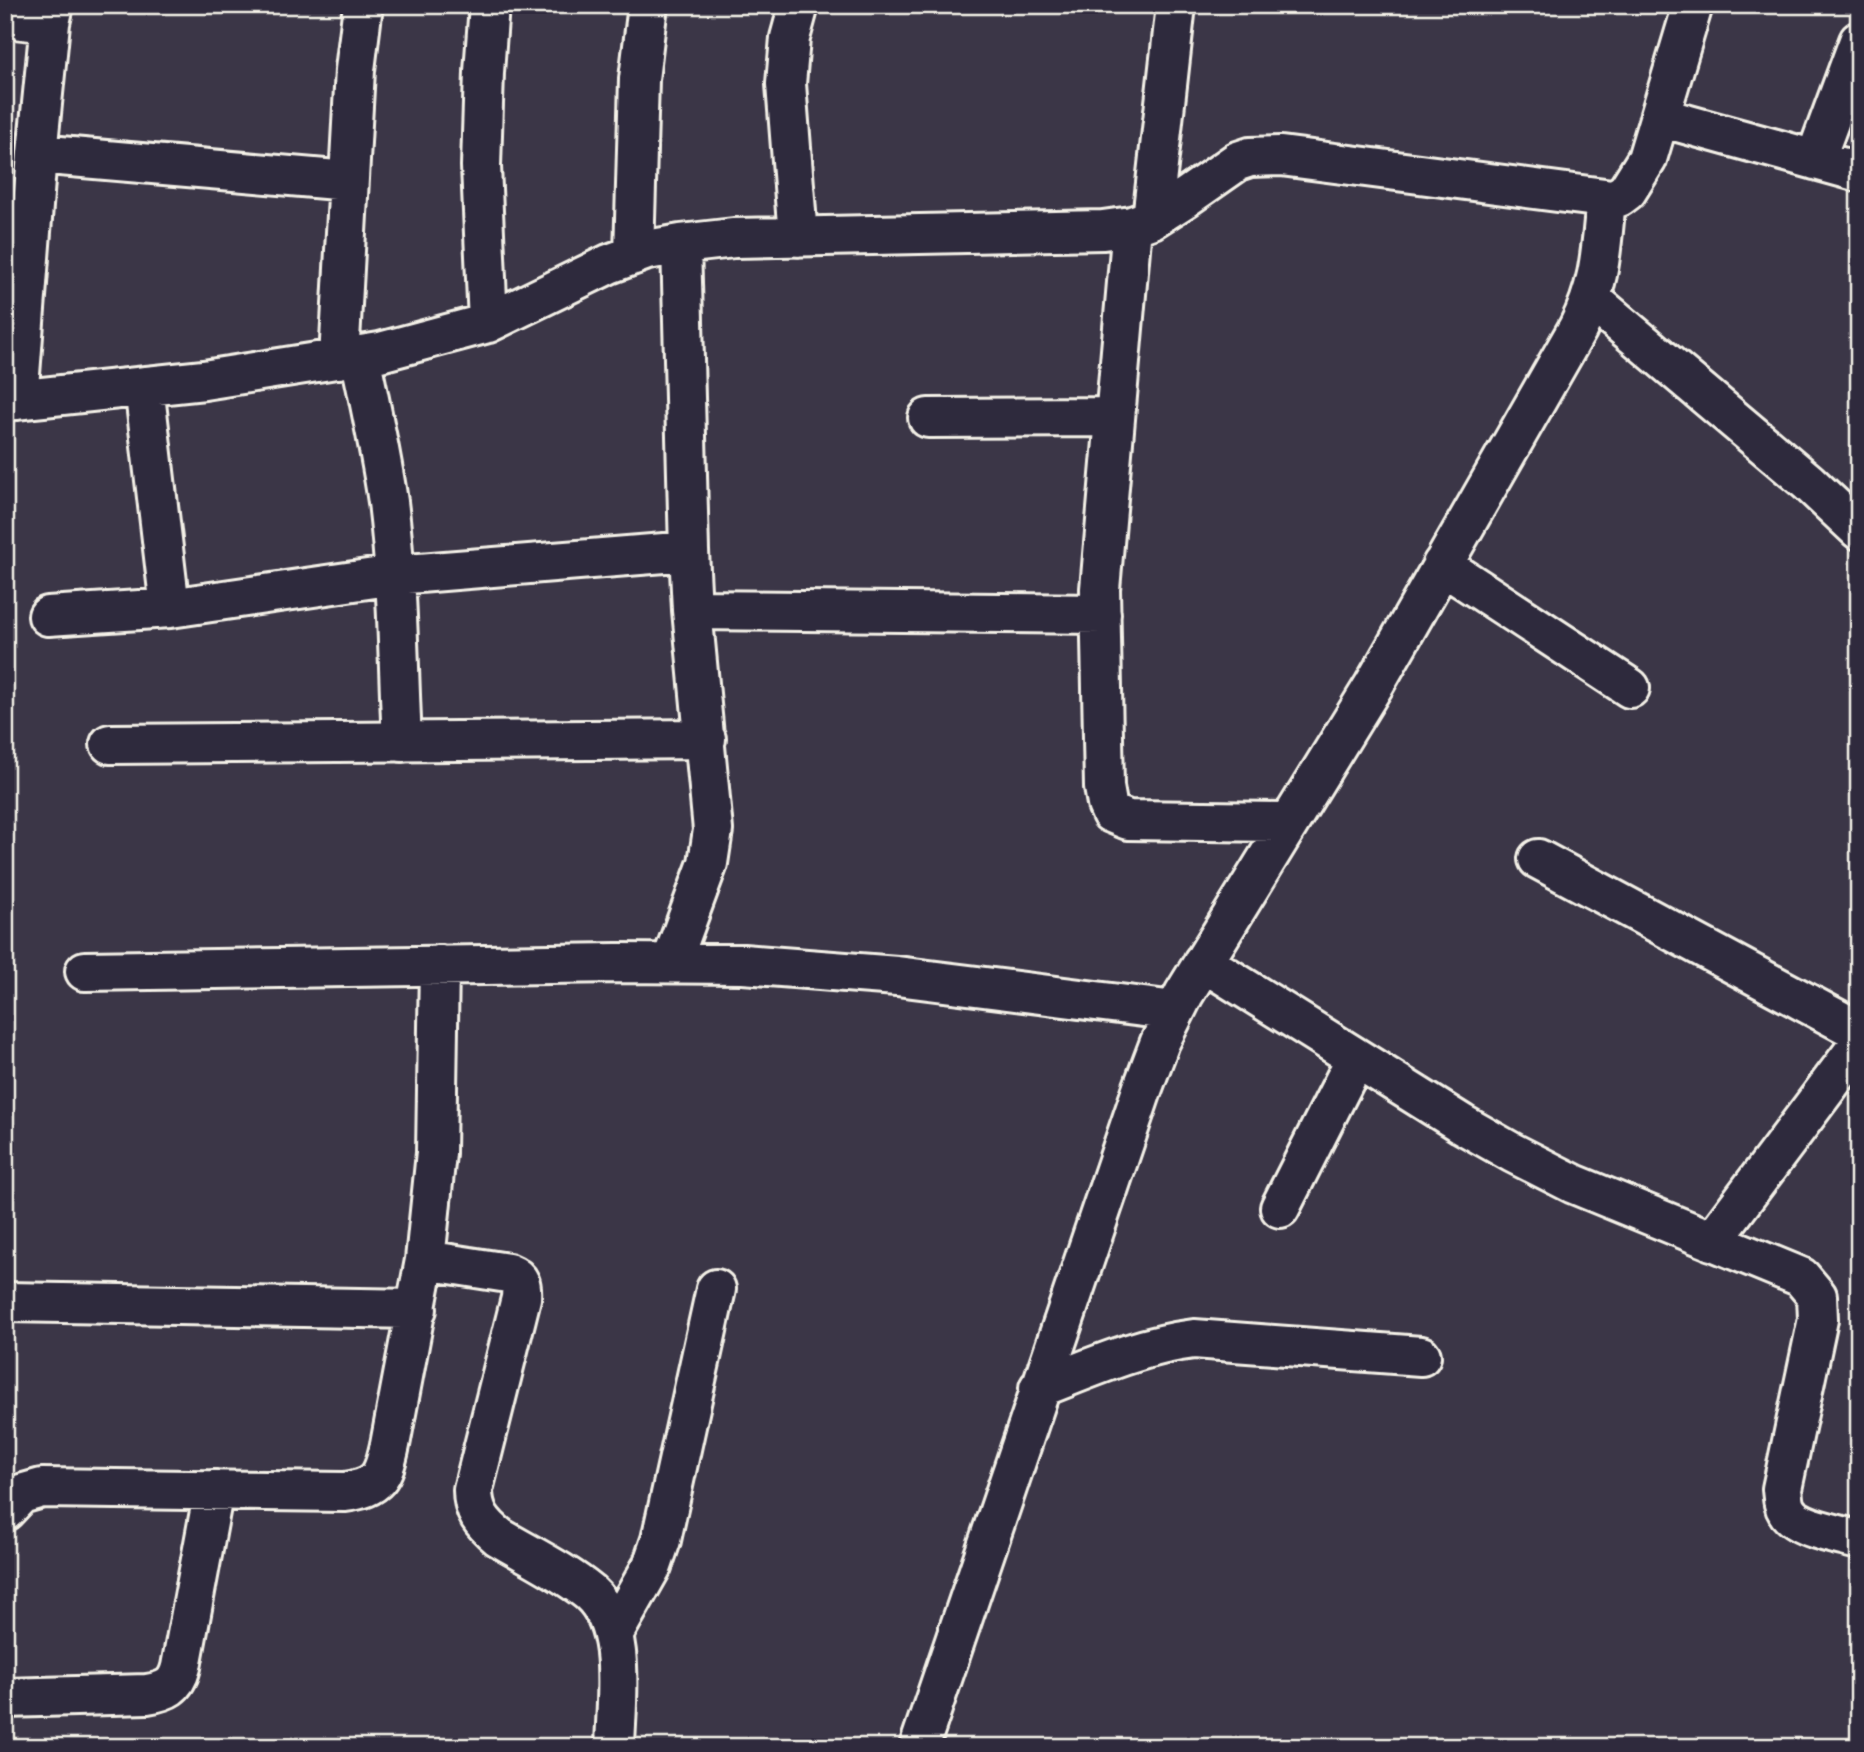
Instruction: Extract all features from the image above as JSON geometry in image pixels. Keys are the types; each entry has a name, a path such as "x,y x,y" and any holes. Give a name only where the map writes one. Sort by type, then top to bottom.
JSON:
{"street":[{"path":"363,5 355,70 348,181 349,357 382,461 395,575 402,742"},
{"path":"488,323 481,166 489,5"},
{"path":"634,255 639,79 648,5"},
{"path":"798,237 786,84 790,38 799,5"},
{"path":"1176,5 1115,417 1101,589 1104,787 1111,813 1128,820 1289,822"},
{"path":"919,1747 1142,1090 1175,1011 1374,685 1578,328 1591,299 1616,195 1647,159 1693,5"},
{"path":"5,18 52,14 37,154 18,226 12,401 204,380 349,357 435,339 488,323 609,264 681,244 734,238 1103,230 1142,222 1185,198 1238,161 1263,156 1616,195"},
{"path":"1815,160 1859,41"},
{"path":"1660,117 1859,172"},
{"path":"37,154 348,181"},
{"path":"671,963 712,850 713,819 688,551 681,244"},
{"path":"1591,299 1808,482 1859,530"},
{"path":"144,386 170,608"},
{"path":"928,418 1115,417"},
{"path":"48,616 170,608 395,575 688,551"},
{"path":"1442,565 1630,688"},
{"path":"692,610 1101,614"},
{"path":"110,744 706,739"},
{"path":"1538,859 1859,1031"},
{"path":"1203,962 1513,1153 1574,1184 1801,1277 1817,1296 1818,1320 1782,1489 1783,1501 1785,1510 1796,1521 1859,1540"},
{"path":"85,971 439,965 743,964 897,976 1175,1011"},
{"path":"5,1511 21,1494 42,1488 345,1492 376,1483 384,1470 390,1446 425,1259 436,1153 439,965"},
{"path":"1712,1241 1859,1045"},
{"path":"1280,1208 1356,1058"},
{"path":"425,1259 508,1273 517,1276 520,1282 521,1298 473,1503 477,1515 486,1527 591,1594 605,1611 614,1633 617,1661 615,1747"},
{"path":"614,1633 652,1566 661,1539 716,1289"},
{"path":"5,1302 417,1310"},
{"path":"1039,1388 1160,1343 1194,1339 1421,1356"},
{"path":"5,1698 146,1694 166,1690 175,1684 181,1667 214,1490"}]}
